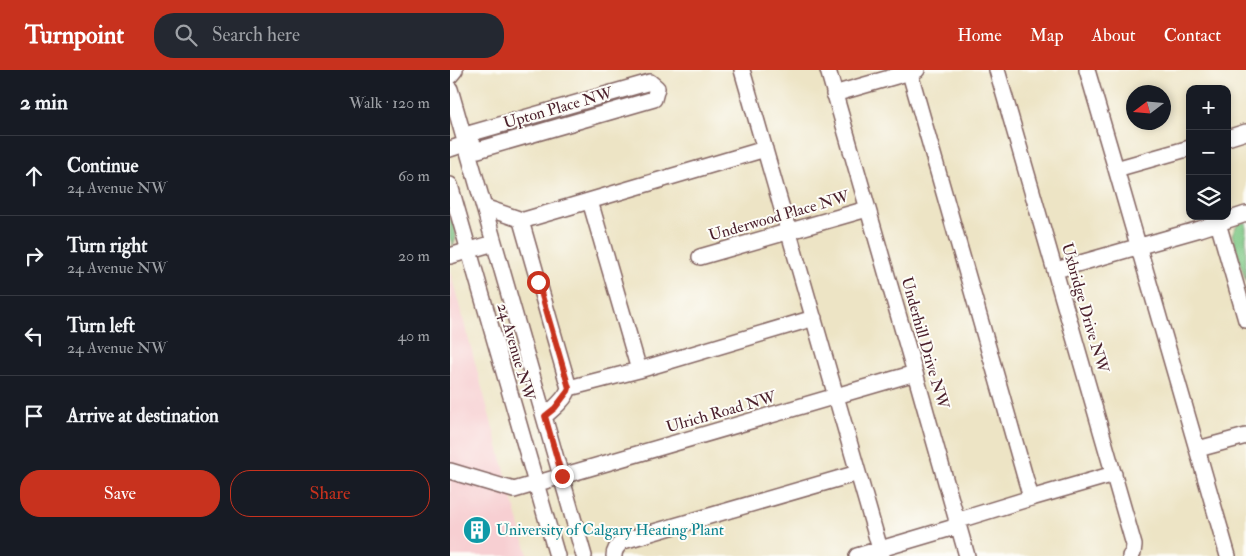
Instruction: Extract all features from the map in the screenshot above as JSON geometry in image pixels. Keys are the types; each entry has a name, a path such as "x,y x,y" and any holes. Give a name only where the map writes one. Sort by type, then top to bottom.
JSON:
{"street":[{"path":"450,76 455,70"},
{"path":"742,70 881,553"},
{"name":"Underhill Drive NW","path":"828,70 957,523"},
{"name":"Uxbridge Drive NW","path":"997,70 1134,545 1133,553 1130,556"},
{"path":"1087,70 1228,556"},
{"path":"834,94 912,71 1031,498"},
{"name":"Upton Place NW","path":"650,82 657,88 654,99 478,150 468,143 472,133 650,82"},
{"name":"24 Avenue NW","path":"450,89 468,143 494,243 584,556"},
{"path":"1231,137 1246,132"},
{"path":"450,149 468,143"},
{"path":"521,221 765,149"},
{"path":"1116,169 1186,149"},
{"name":"24 Avenue NW","path":"450,186 557,556"},
{"path":"590,201 639,370"},
{"path":"484,207 521,221 569,388 639,370 814,318"},
{"name":"Underwood Place NW","path":"700,258 867,209"},
{"path":"1056,270 1246,214"},
{"path":"1218,223 1246,320"},
{"path":"450,256 494,243"},
{"name":"Ulrich Road NW","path":"450,471 514,490 915,373"},
{"name":"24 Avenue NW","path":"545,416 555,408 569,388"},
{"path":"1198,449 1246,436"},
{"path":"614,556 616,546 623,540 858,473"},
{"path":"857,556 881,553 957,523 1031,498 1114,474"},
{"path":"957,523 967,556"}],"shaded area":[{"path":"450,271 528,556 450,556"}],"green space":[{"path":"450,213 456,234 453,246 450,238"},
{"path":"1246,222 1246,282 1232,234 1238,224"}],"place":[{"name":"University of Calgary Heating Plant","path":"477,530"}],"route":[{"path":"538,282 569,388 555,408 545,416 562,476"}]}
